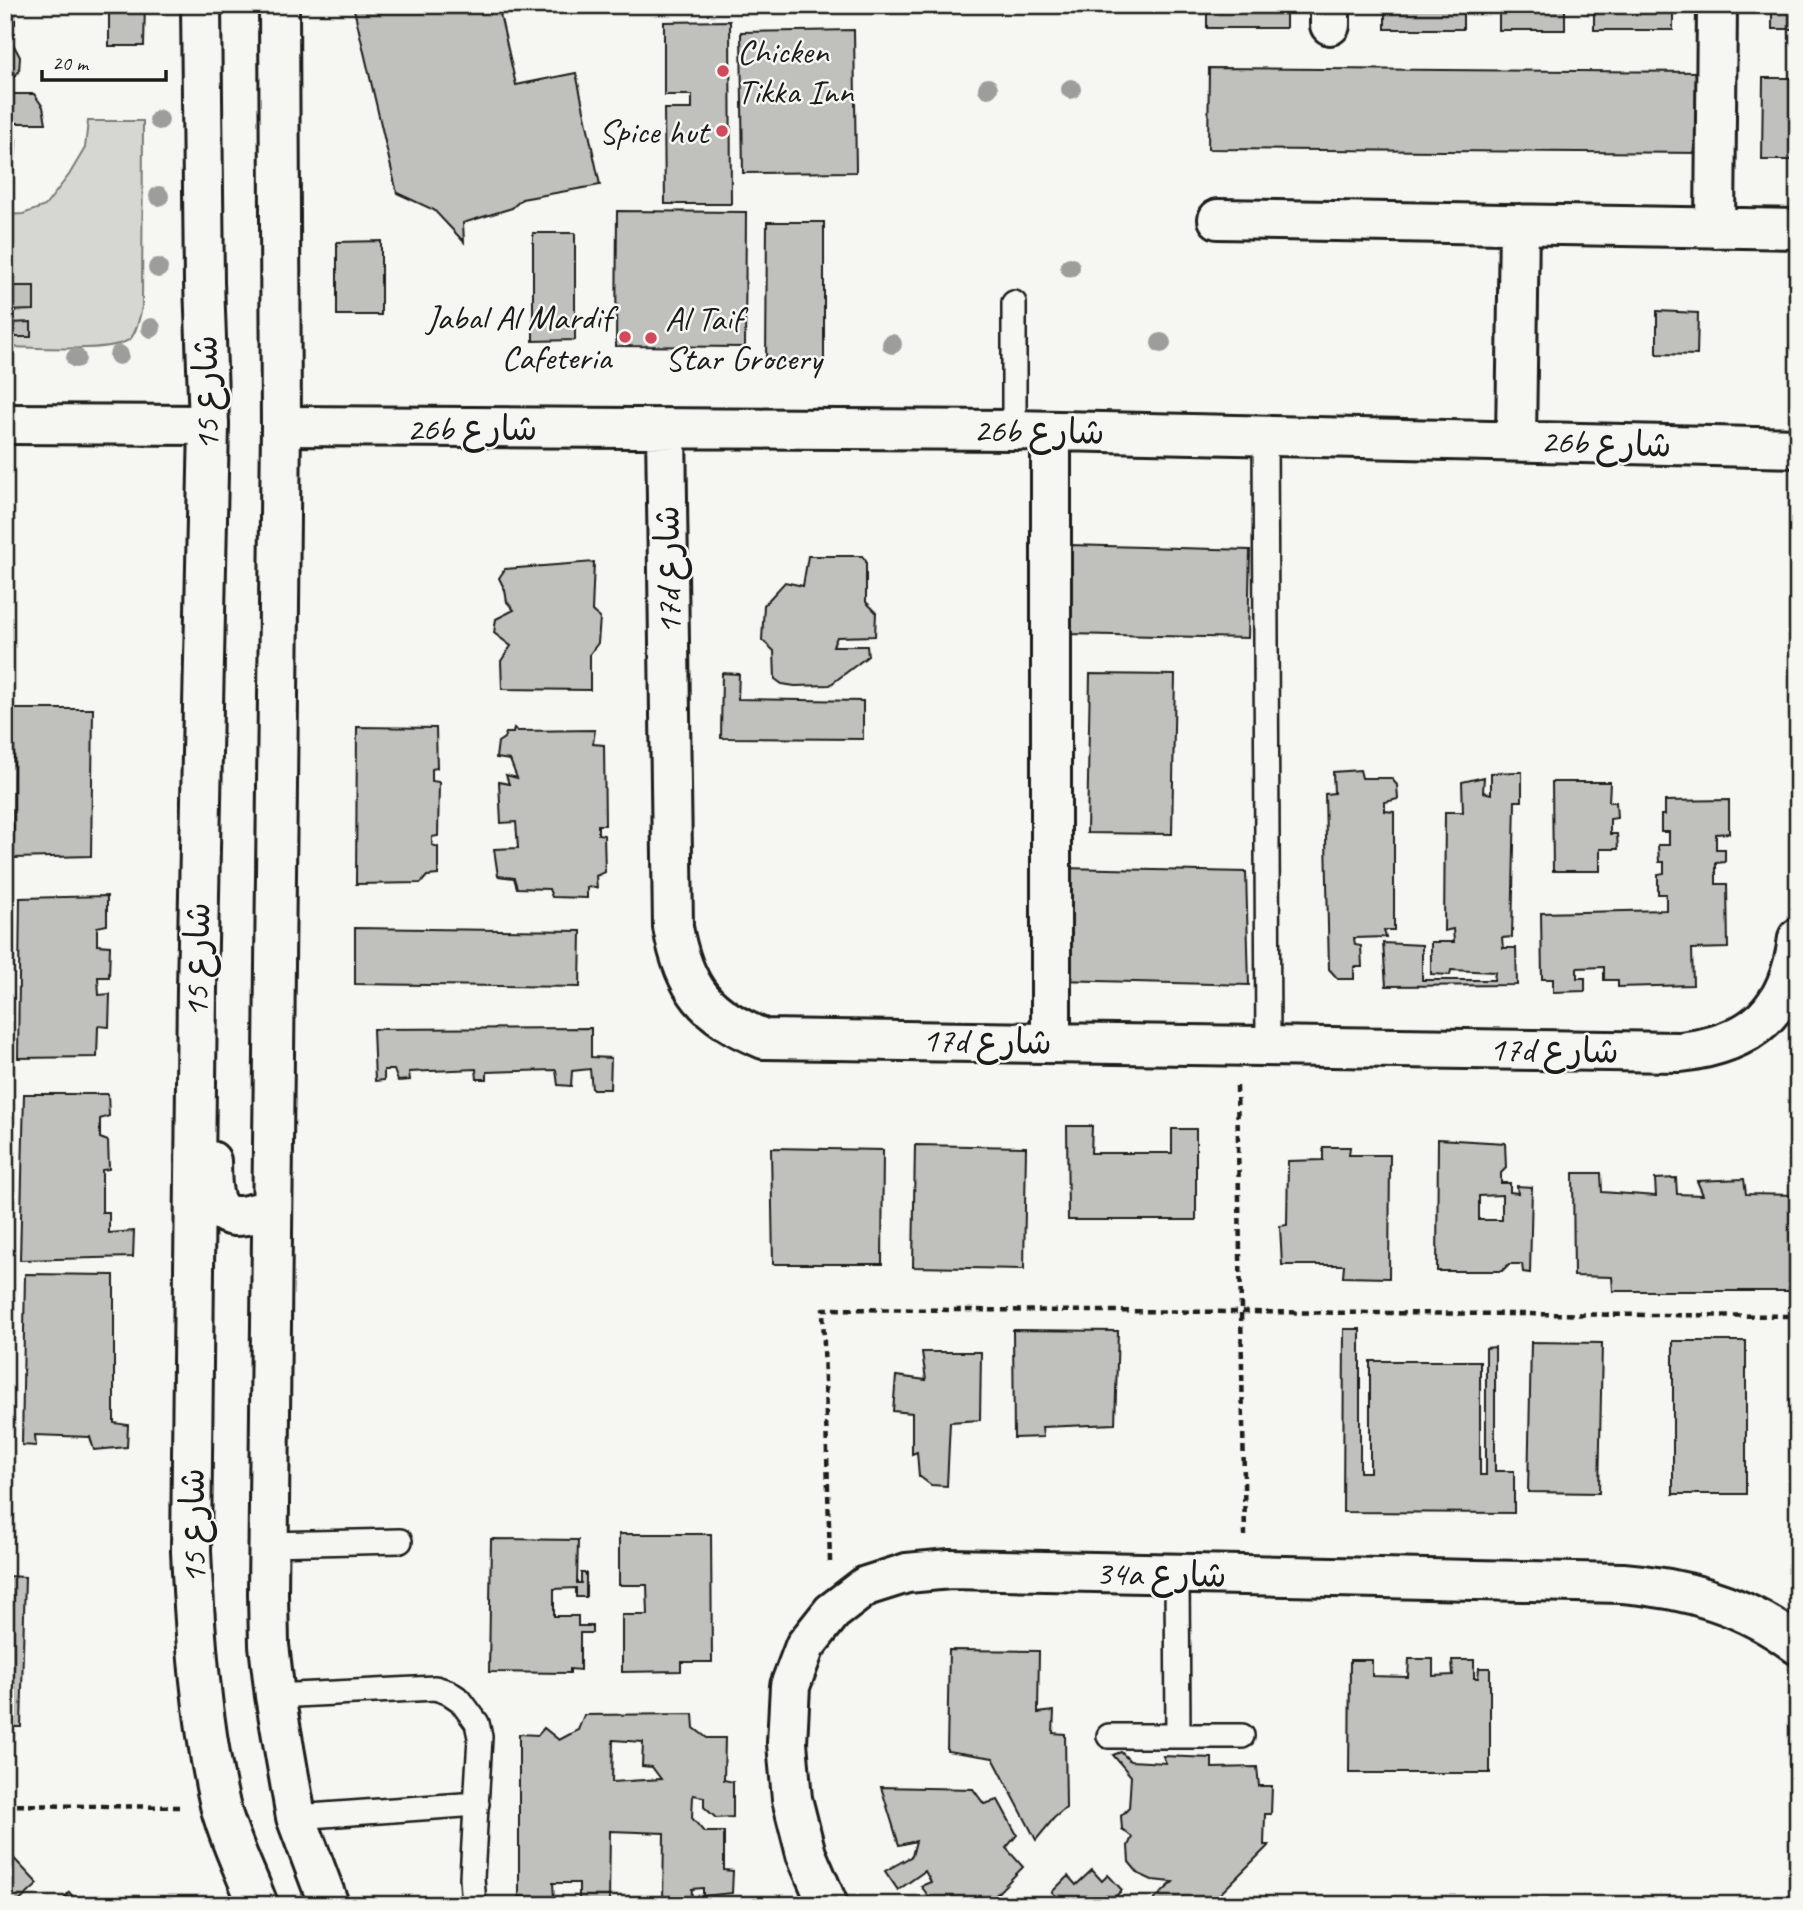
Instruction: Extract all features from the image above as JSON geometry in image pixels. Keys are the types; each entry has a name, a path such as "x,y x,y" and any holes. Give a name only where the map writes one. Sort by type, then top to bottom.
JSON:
{"street":[{"name":"شارع 15","path":"201,5 204,282 209,425 197,989 191,1551 195,1636 205,1724 220,1808 258,1905"},
{"name":"شارع 15","path":"279,5 281,426 268,1544 270,1645 275,1696 296,1817 328,1905"},
{"path":"1715,228 1717,5"},
{"path":"1218,219 1798,229"},
{"path":"1516,440 1519,224"},
{"path":"5,424 209,425"},
{"name":"26b شارع","path":"281,426 1032,430 1798,448"},
{"name":"17d شارع","path":"666,429 673,927 678,957 691,985 710,1009 735,1028 764,1039 1680,1052 1710,1049 1739,1037 1764,1019 1783,995 1794,965 1798,938"},
{"path":"1032,430 1051,1042"},
{"path":"197,989 207,1019 212,1191 215,1203 223,1212 234,1216 272,1209"},
{"name":"34a شارع","path":"828,1905 806,1854 792,1799 787,1743 790,1686 805,1646 832,1612 866,1586 907,1573 950,1569 1665,1586 1705,1596 1744,1611 1798,1645"}],"lane":[{"path":"1014,303 1032,430"},
{"path":"1252,1047 1265,435"},
{"path":"268,1544 400,1541"},
{"path":"1177,1574 1178,1736"},
{"path":"275,1696 421,1686 448,1692 460,1700 477,1723 480,1737 472,1878 474,1905"},
{"path":"1109,1736 1242,1736"},
{"path":"296,1817 477,1804"}],"path":[{"path":"1245,1575 1241,1313 1252,1047"},
{"path":"832,1612 823,1309 1798,1316"},
{"path":"5,1805 220,1808"}],"shaded area":[{"path":"88,121 143,121 142,307 137,327 131,338 108,346 5,347 5,215 23,214 45,206 69,175 85,148"}],"building":[{"path":"5,5 54,6 15,6 15,24 5,24"},
{"path":"109,5 145,5 144,46 109,46"},
{"path":"353,5 498,5 516,85 576,73 600,185 522,199 512,208 463,223 464,242 434,210 397,193"},
{"path":"1207,5 1286,5 1286,28 1207,28"},
{"path":"1385,5 1463,5 1463,29 1385,29"},
{"path":"1499,5 1565,5 1565,30 1499,30"},
{"path":"1594,5 1673,5 1673,30 1594,30"},
{"path":"1772,5 1798,5 1798,29 1772,29"},
{"path":"730,21 731,204 665,204 664,109 692,109 692,95 664,95 664,22"},
{"path":"854,30 856,172 743,173 741,32"},
{"path":"5,36 12,42 20,57 19,71 5,87"},
{"path":"1209,68 1702,72 1701,153 1208,149"},
{"path":"1763,78 1798,78 1798,160 1762,160"},
{"path":"5,94 34,94 43,107 46,123 12,123 16,141 15,159 5,176"},
{"path":"617,211 746,212 745,347 616,346"},
{"path":"767,222 824,222 824,363 766,363"},
{"path":"533,233 575,233 575,340 533,341"},
{"path":"381,241 381,315 337,315 337,242"},
{"path":"5,286 34,286 34,310 5,311"},
{"path":"1657,311 1698,313 1697,355 1657,354"},
{"path":"31,322 31,337 11,337 11,323"},
{"path":"1070,545 1250,550 1248,638 1068,634"},
{"path":"808,556 862,556 866,561 866,602 876,612 875,636 837,637 833,646 867,646 868,656 830,685 782,684 775,679 774,651 762,640 764,605 785,582 803,586"},
{"path":"594,562 592,611 600,618 598,643 590,654 590,690 502,689 501,661 511,646 494,633 496,619 514,610 507,602 499,578 505,569"},
{"path":"722,673 739,674 738,699 863,701 863,739 721,738"},
{"path":"1090,674 1175,675 1172,834 1087,833"},
{"path":"14,709 93,709 91,856 13,858"},
{"path":"357,727 436,728 437,768 432,769 432,781 439,782 438,836 432,837 432,845 438,847 438,875 427,876 421,883 356,884"},
{"path":"514,728 518,731 595,730 593,744 604,745 605,825 598,825 598,834 604,835 605,872 596,876 597,888 587,887 587,898 552,897 549,889 517,888 514,878 498,876 494,849 518,848 516,822 501,823 499,782 509,784 506,775 517,778 510,760 496,758 498,742 506,733 513,733"},
{"path":"1360,770 1362,778 1391,778 1397,785 1398,799 1385,802 1385,811 1394,812 1394,930 1384,930 1386,937 1354,938 1355,945 1361,946 1362,967 1354,967 1354,979 1338,979 1329,969 1325,794 1334,793 1333,772"},
{"path":"1522,772 1522,801 1515,801 1512,937 1502,938 1503,948 1516,948 1517,985 1386,986 1383,943 1422,945 1422,980 1494,980 1495,972 1451,970 1450,975 1431,974 1431,942 1454,942 1453,929 1444,931 1445,812 1463,812 1462,782 1484,777 1483,792 1491,794 1491,773"},
{"path":"1552,782 1610,782 1609,802 1616,802 1617,818 1610,819 1610,834 1617,834 1618,849 1600,849 1600,871 1553,871"},
{"path":"1729,800 1729,833 1716,834 1716,849 1725,849 1725,862 1716,863 1716,884 1727,884 1728,948 1692,949 1693,985 1618,987 1618,980 1604,980 1604,967 1577,968 1577,978 1585,978 1585,991 1553,992 1553,979 1542,979 1541,913 1666,910 1666,894 1658,894 1658,874 1664,873 1664,862 1659,862 1658,845 1669,845 1669,832 1661,832 1661,815 1665,815 1665,801"},
{"path":"1062,868 1246,872 1249,985 1059,980"},
{"path":"107,896 107,925 97,927 97,945 110,946 109,977 98,977 99,995 110,994 109,1027 98,1026 97,1057 18,1058 20,898"},
{"path":"355,928 581,931 580,987 355,984"},
{"path":"591,1028 591,1057 611,1058 610,1089 592,1089 590,1069 572,1071 571,1086 558,1085 556,1070 487,1072 487,1079 477,1079 476,1069 409,1072 410,1080 398,1081 394,1070 384,1070 384,1080 375,1081 373,1029"},
{"path":"24,1094 108,1094 109,1116 100,1119 100,1138 108,1141 109,1169 102,1170 102,1212 109,1212 109,1233 134,1231 133,1257 20,1260"},
{"path":"1067,1126 1092,1126 1091,1153 1172,1153 1172,1129 1196,1129 1196,1220 1068,1220"},
{"path":"1438,1139 1505,1143 1506,1168 1501,1173 1501,1183 1510,1183 1510,1192 1518,1193 1517,1186 1532,1187 1530,1273 1523,1272 1522,1264 1509,1264 1502,1271 1437,1271","holes":["1502,1195 1502,1220 1479,1220 1479,1196"]},
{"path":"915,1145 1026,1147 1024,1269 913,1267"},
{"path":"1323,1147 1350,1147 1349,1155 1390,1155 1389,1278 1343,1277 1344,1265 1282,1265 1280,1226 1287,1225 1288,1161 1323,1160"},
{"path":"771,1148 883,1150 882,1264 773,1264"},
{"path":"1573,1173 1601,1173 1602,1192 1656,1196 1655,1179 1676,1178 1677,1194 1703,1195 1697,1181 1744,1179 1746,1194 1798,1195 1798,1291 1613,1291 1612,1277 1574,1276"},
{"path":"25,1274 114,1275 114,1423 128,1425 127,1447 94,1450 90,1437 35,1435 36,1446 22,1445"},
{"path":"1344,1329 1360,1329 1360,1472 1370,1472 1370,1361 1480,1361 1480,1475 1486,1475 1486,1348 1495,1347 1495,1471 1514,1471 1514,1513 1343,1512"},
{"path":"1013,1330 1118,1331 1115,1424 1042,1427 1043,1437 1014,1438"},
{"path":"1673,1341 1746,1341 1746,1494 1673,1494"},
{"path":"1531,1342 1602,1343 1599,1493 1528,1492"},
{"path":"922,1352 981,1352 980,1420 950,1422 947,1486 931,1485 919,1476 917,1452 912,1454 912,1413 893,1411 896,1376 926,1380"},
{"path":"619,1534 711,1534 712,1662 681,1662 681,1671 622,1672 622,1615 648,1615 647,1585 619,1585"},
{"path":"491,1539 578,1540 577,1583 581,1583 581,1573 586,1573 586,1597 576,1597 576,1588 554,1589 554,1616 578,1616 578,1626 592,1626 592,1633 580,1633 580,1670 570,1669 570,1673 489,1672"},
{"path":"5,1576 25,1577 21,1727 5,1727"},
{"path":"949,1650 1039,1651 1038,1713 1054,1711 1053,1733 1065,1734 1066,1808 1036,1840 993,1758 947,1751"},
{"path":"1409,1659 1433,1659 1433,1676 1453,1675 1452,1660 1474,1660 1474,1678 1478,1678 1479,1668 1490,1668 1490,1773 1349,1773 1350,1660 1372,1660 1372,1676 1408,1677"},
{"path":"693,1714 694,1728 707,1738 725,1738 724,1780 733,1782 733,1817 716,1818 704,1807 704,1797 693,1795 692,1818 704,1832 724,1832 724,1870 733,1871 732,1893 703,1896 703,1888 692,1889 691,1905 579,1905 579,1883 553,1883 554,1899 519,1897 519,1734 538,1735 544,1728 559,1740 578,1730 584,1715","holes":["613,1740 643,1742 642,1766 652,1767 661,1779 612,1782","610,1831 664,1833 663,1903 609,1904"]},
{"path":"1121,1752 1130,1761 1166,1763 1163,1756 1212,1758 1212,1768 1257,1767 1259,1786 1272,1786 1271,1814 1265,1814 1264,1845 1269,1845 1209,1905 1159,1905 1154,1900 1173,1882 1152,1880 1139,1874 1129,1862 1128,1846 1132,1837 1122,1829 1121,1816 1129,1808 1131,1776 1113,1755"},
{"path":"881,1787 973,1789 984,1804 998,1800 1017,1835 1006,1848 1023,1867 986,1905 935,1905 921,1886 931,1882 925,1871 898,1890 885,1871 912,1856 916,1841 899,1845"},
{"path":"5,1849 38,1884 15,1905 5,1905"},
{"path":"1092,1870 1102,1881 1108,1875 1122,1890 1115,1897 1123,1905 1053,1905 1059,1899 1052,1892 1068,1876 1076,1885"},
{"path":"69,1892 80,1905 60,1905"}],"place":[{"name":"Chicken Tikka Inn","path":"723,71"},
{"name":"Spice hut","path":"722,131"},
{"name":"Jabal Al Mardif Cafeteria","path":"625,337"},
{"name":"Al Taif Star Grocery","path":"651,338"}]}
